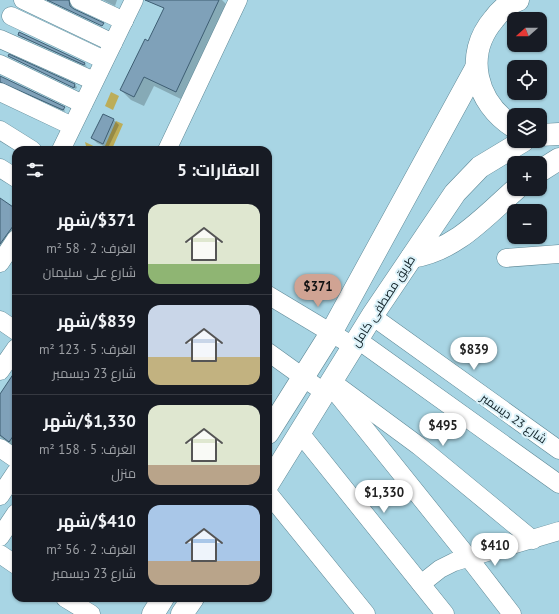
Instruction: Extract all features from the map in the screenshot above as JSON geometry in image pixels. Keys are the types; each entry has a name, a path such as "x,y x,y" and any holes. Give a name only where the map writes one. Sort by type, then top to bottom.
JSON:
{"main road":[{"path":"507,123 488,103 482,92 476,68 478,49 485,30 497,15 516,0"},
{"path":"272,427 331,333 476,68"},
{"path":"547,135 559,134"},
{"name":"طريق مصطفى كامل","path":"272,478 372,316 455,193 468,178 492,158 510,148"},
{"path":"547,167 559,159"},
{"path":"412,257 436,252 452,243 508,196"},
{"path":"153,614 161,602"},
{"path":"182,614 190,602"}],"street":[{"path":"18,0 0,40 94,81"},
{"path":"23,0 113,43"},
{"path":"79,0 124,21"},
{"path":"63,146 133,0"},
{"path":"169,146 238,0"},
{"path":"11,16 104,60"},
{"path":"0,64 83,104"},
{"path":"0,92 72,126"},
{"path":"0,130 26,146"},
{"path":"0,168 12,176"},
{"path":"0,263 12,245"},
{"path":"506,258 559,254"},
{"path":"272,297 331,333 356,343 559,484"},
{"name":"شارع 23 ديسمبر","path":"372,316 559,450"},
{"path":"0,320 12,328"},
{"path":"0,371 12,354"},
{"path":"272,355 303,378 329,386 419,446 533,540"},
{"path":"329,386 468,557 512,614"},
{"path":"300,433 445,614"},
{"path":"0,448 12,456"},
{"path":"0,496 12,478"},
{"path":"272,498 366,614"},
{"path":"0,537 12,519"},
{"path":"421,584 440,568 468,557 533,540 559,531"},
{"path":"0,554 12,562"}],"shaded area":[{"path":"111,92 119,96 113,110 105,106"},
{"path":"116,121 123,124 113,146 105,146"},
{"path":"85,142 94,146 86,146"}],"building":[{"path":"47,0 69,0 70,6 74,9 104,23 102,26"},
{"path":"145,0 219,0 176,92 144,77 134,97 120,90 145,39 148,41 164,8"},
{"path":"19,32 85,63 84,65 18,35"},
{"path":"9,54 75,84 74,88 8,56"},
{"path":"0,76 65,107 63,110 0,82"},
{"path":"103,114 114,119 103,144 91,138"},
{"path":"0,198 12,206 12,228 0,244"},
{"path":"12,376 12,438 9,442 0,435 0,394"}]}
